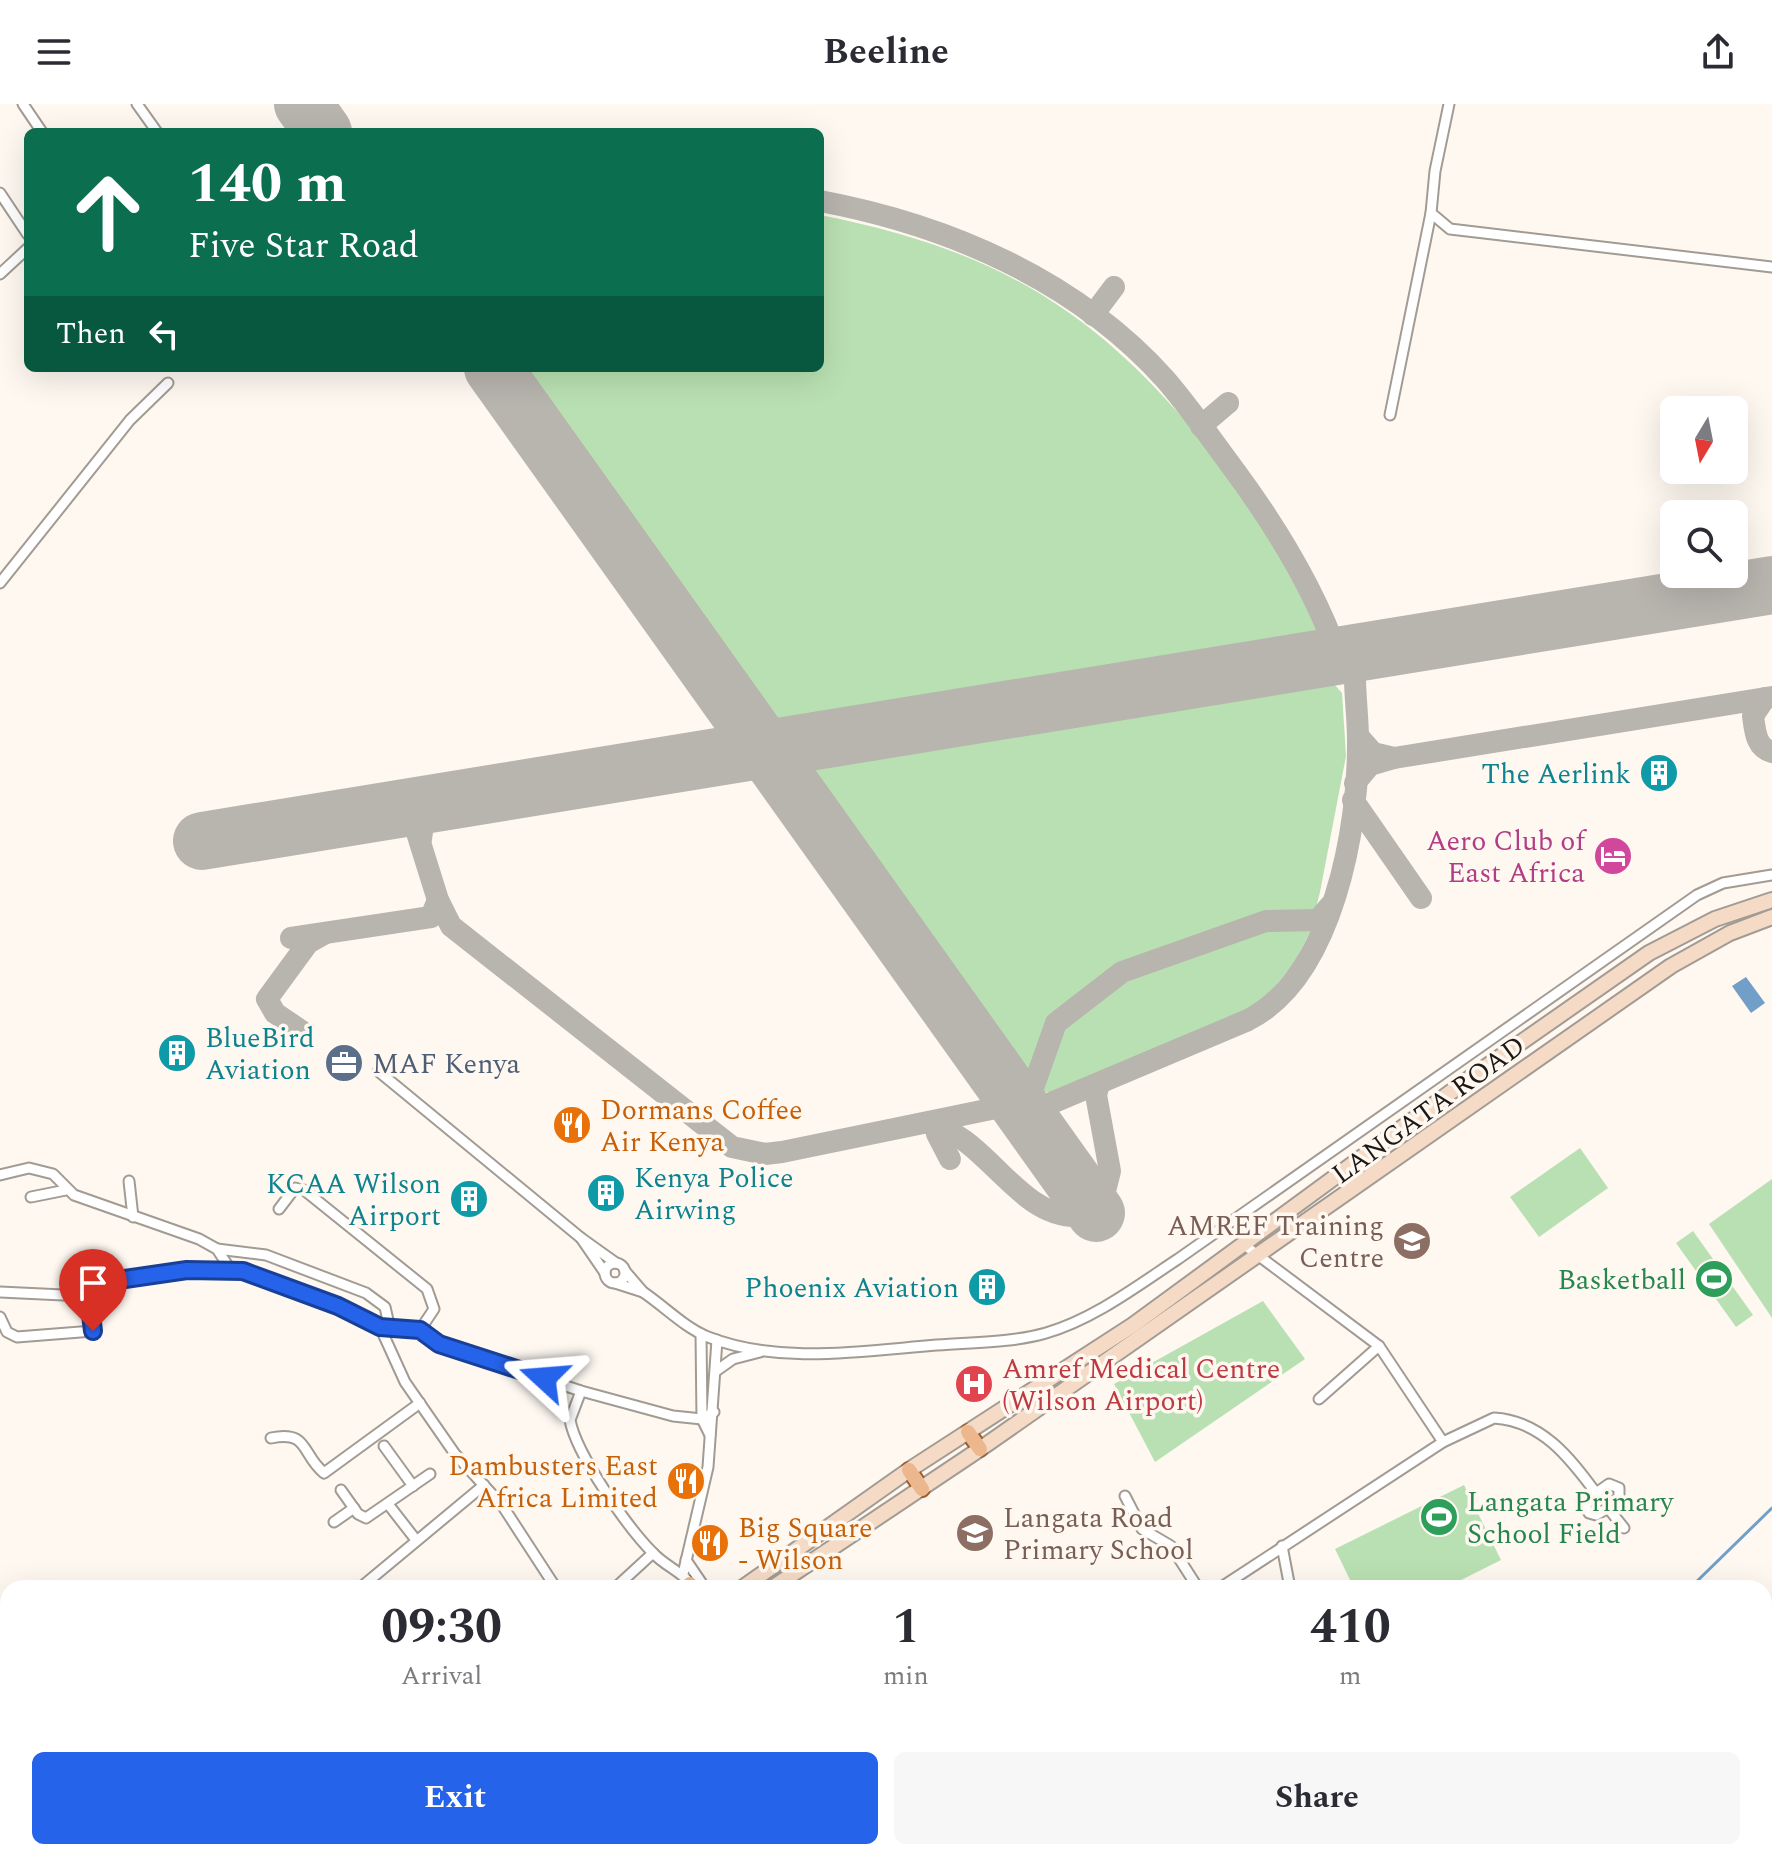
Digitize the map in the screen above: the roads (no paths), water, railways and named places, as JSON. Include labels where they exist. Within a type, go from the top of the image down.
[{"type":"main road","name":"LANGATA ROAD","points":[[753,1580],[909,1470],[1133,1325],[1458,1086],[1649,953],[1715,919],[1772,900]]},
{"type":"main road","name":"LANGATA ROAD","points":[[784,1580],[980,1449],[1671,966],[1730,933],[1772,917]]},
{"type":"main road","points":[[968,1432],[980,1449]]},
{"type":"main road","points":[[909,1470],[922,1489]]},
{"type":"street","points":[[23,104],[39,128]]},
{"type":"street","points":[[137,104],[154,128]]},
{"type":"street","points":[[1390,415],[1431,213],[1435,171],[1449,104]]},
{"type":"street","points":[[0,193],[24,229]]},
{"type":"street","points":[[1431,213],[1450,229],[1464,232],[1772,267]]},
{"type":"street","points":[[0,274],[24,252]]},
{"type":"street","points":[[0,583],[130,420],[168,383]]},
{"type":"street","points":[[378,1071],[581,1238],[616,1263],[643,1292],[701,1334],[763,1351],[813,1353],[1022,1338],[1069,1324],[1108,1305],[1218,1232],[1697,895],[1723,883],[1772,875]]},
{"type":"street","points":[[0,1175],[29,1168],[56,1176],[66,1190],[199,1239],[217,1249],[266,1255],[366,1293],[385,1307],[385,1328],[398,1371],[455,1454],[502,1505],[551,1580]]},
{"type":"street","points":[[129,1181],[133,1217]]},
{"type":"street","points":[[279,1209],[295,1188],[304,1190],[427,1289],[434,1309],[420,1330]]},
{"type":"street","points":[[31,1197],[66,1190]]},
{"type":"street","points":[[581,1238],[609,1281],[643,1292]]},
{"type":"street","points":[[1243,1244],[1256,1257],[1360,1329],[1379,1346],[1443,1442]]},
{"type":"street","points":[[217,1249],[230,1269]]},
{"type":"street","points":[[605,1273],[609,1264],[616,1263]]},
{"type":"street","points":[[0,1292],[52,1296],[173,1272],[230,1269],[338,1306],[385,1328],[420,1330],[439,1344],[581,1391],[673,1416],[702,1419],[714,1412]]},
{"type":"street","points":[[615,1283],[621,1280],[625,1271]]},
{"type":"street","points":[[0,1317],[7,1332],[17,1337],[93,1331],[88,1290]]},
{"type":"street","points":[[701,1334],[702,1419],[710,1435]]},
{"type":"street","points":[[691,1580],[686,1560],[708,1467],[717,1340]]},
{"type":"street","points":[[1319,1399],[1379,1346]]},
{"type":"street","points":[[716,1371],[733,1359],[763,1351]]},
{"type":"street","points":[[581,1391],[570,1420],[576,1442],[653,1553],[687,1580]]},
{"type":"street","points":[[271,1438],[286,1435],[297,1438],[324,1473],[420,1403]]},
{"type":"street","points":[[1232,1580],[1367,1495],[1443,1442],[1484,1421],[1504,1418],[1543,1435],[1564,1449],[1596,1493]]},
{"type":"street","points":[[384,1446],[413,1486]]},
{"type":"street","points":[[341,1490],[366,1518],[430,1474]]},
{"type":"street","points":[[1609,1484],[1619,1488],[1619,1497],[1596,1515],[1589,1513],[1585,1506],[1596,1493],[1609,1484]]},
{"type":"street","points":[[369,1580],[484,1485]]},
{"type":"street","points":[[1125,1496],[1142,1529],[1171,1546],[1193,1580]]},
{"type":"street","points":[[388,1504],[416,1540]]},
{"type":"street","points":[[334,1522],[354,1508]]},
{"type":"street","points":[[1608,1508],[1624,1528]]},
{"type":"street","points":[[1282,1546],[1288,1580]]},
{"type":"street","points":[[624,1580],[653,1553]]},
{"type":"street","points":[[686,1560],[691,1580]]},
{"type":"water","points":[[1746,977],[1765,1003],[1751,1013],[1732,986]]},
{"type":"waterway","points":[[1698,1580],[1772,1508]]},
{"type":"place","name":"The Aerlink","points":[[1659,773]]},
{"type":"place","name":"Aero Club of East Africa","points":[[1613,856]]},
{"type":"place","name":"BlueBird Aviation","points":[[177,1053]]},
{"type":"place","name":"MAF Kenya","points":[[344,1063]]},
{"type":"place","name":"Dormans Coffee Air Kenya","points":[[572,1125]]},
{"type":"place","name":"Kenya Police Airwing","points":[[606,1193]]},
{"type":"place","name":"KCAA Wilson Airport","points":[[469,1199]]},
{"type":"place","name":"AMREF Training Centre","points":[[1412,1241]]},
{"type":"place","name":"Basketball","points":[[1714,1279]]},
{"type":"place","name":"Phoenix Aviation","points":[[987,1287]]},
{"type":"place","name":"Amref Medical Centre (Wilson Airport)","points":[[974,1384]]},
{"type":"place","name":"Dambusters East Africa Limited","points":[[686,1481]]},
{"type":"place","name":"Langata Primary School Field","points":[[1439,1517]]},
{"type":"place","name":"Langata Road Primary School","points":[[975,1533]]},
{"type":"place","name":"Big Square - Wilson","points":[[710,1543]]}]
